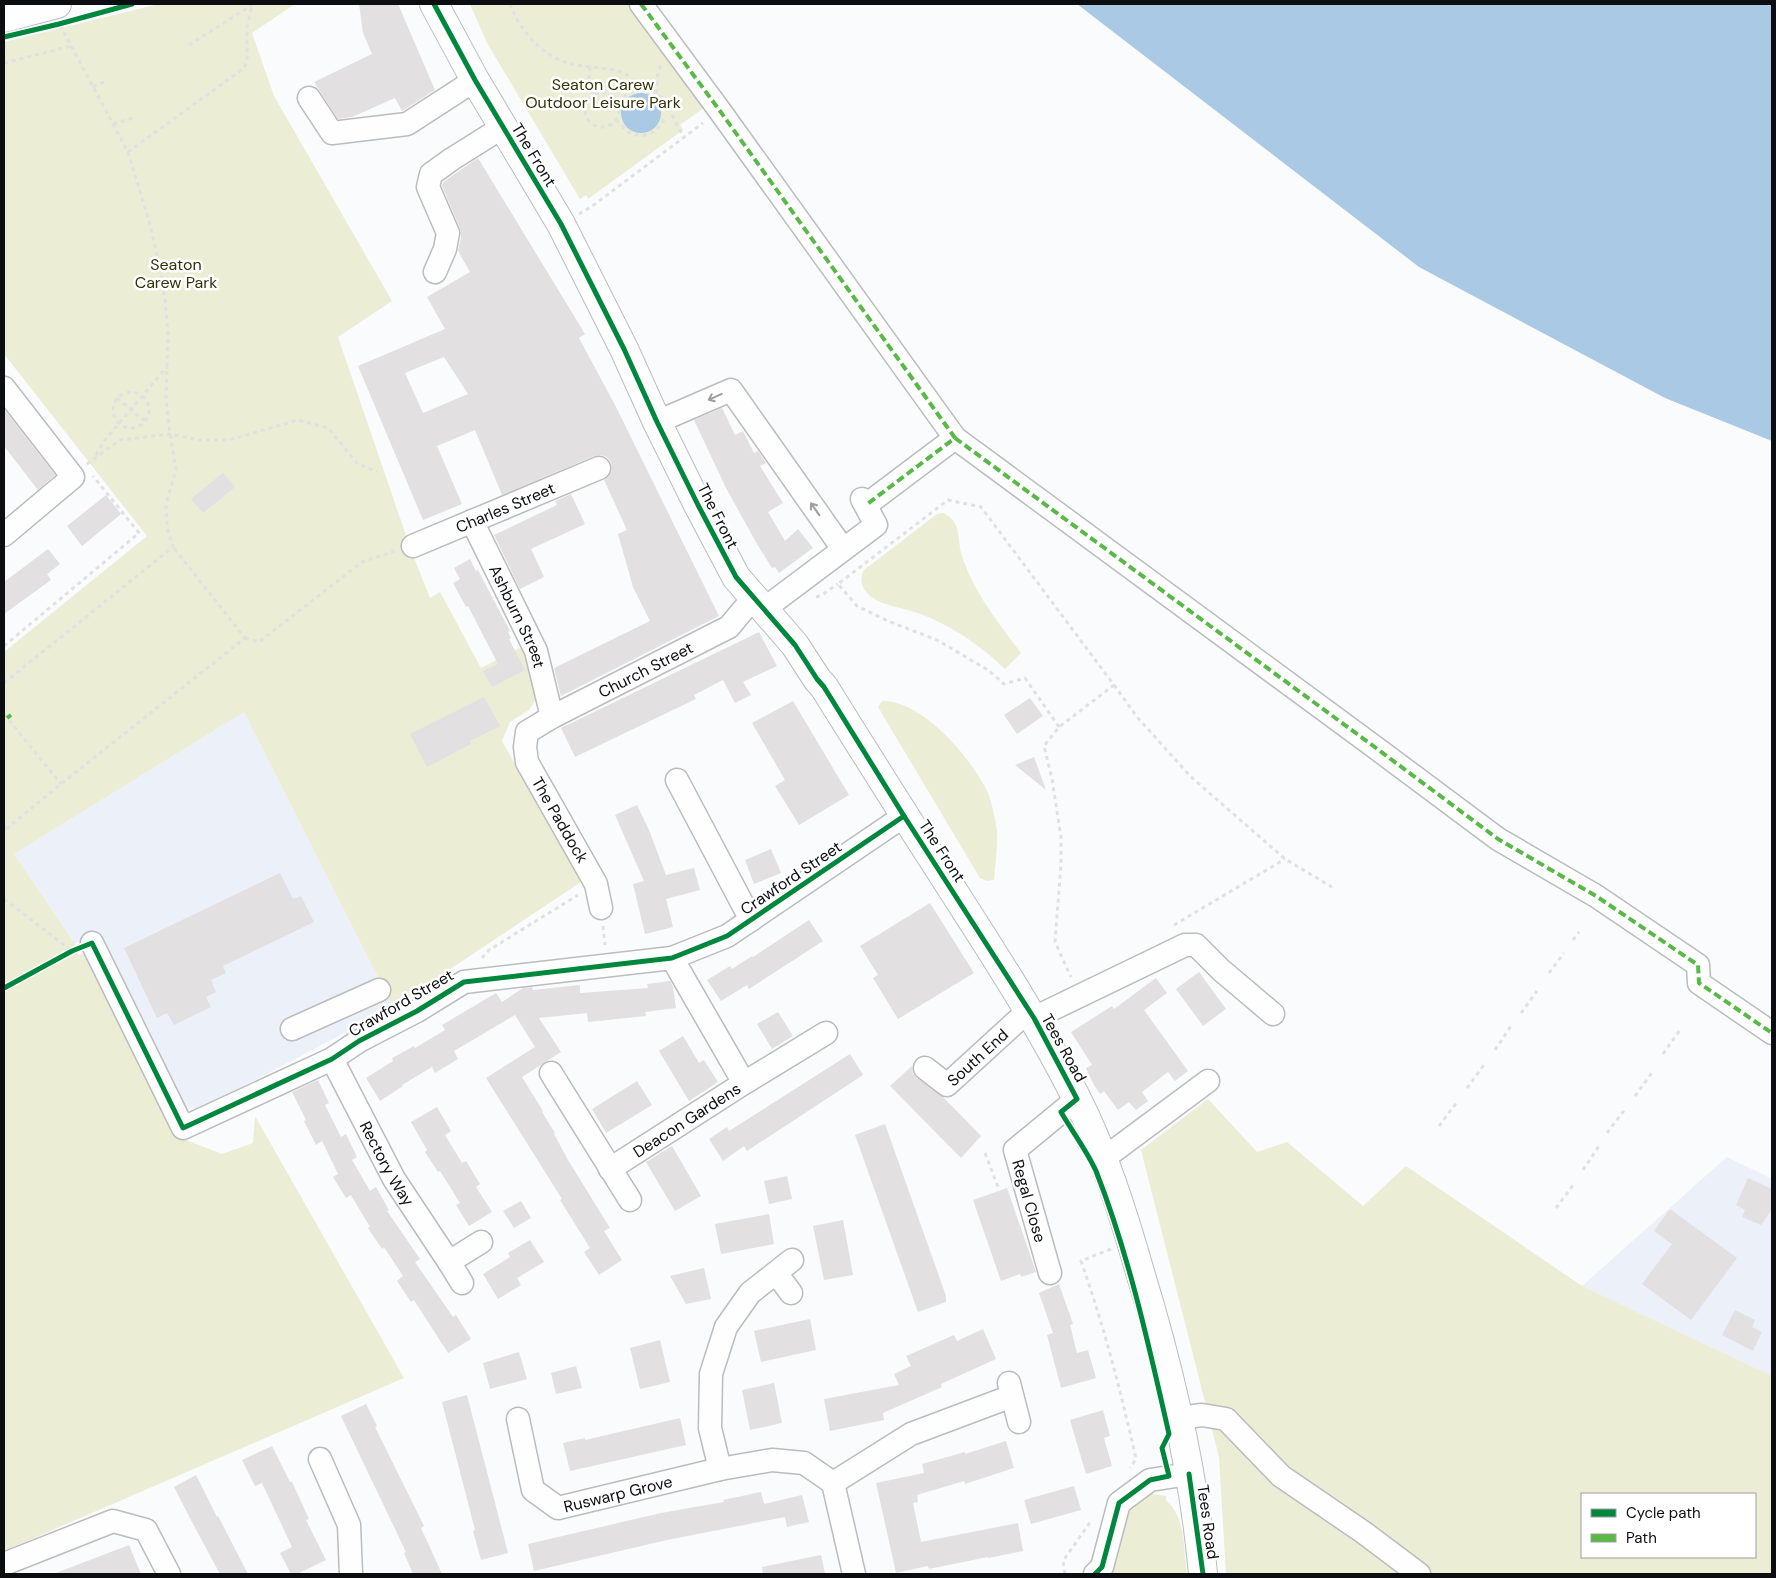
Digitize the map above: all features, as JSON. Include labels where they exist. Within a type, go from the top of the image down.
[{"type":"main road","name":"The Front","points":[[434,4],[475,80],[560,224],[624,349],[657,422],[736,577],[795,645],[817,680],[824,687],[1031,1014]]},
{"type":"main road","points":[[4,18],[58,14]]},
{"type":"main road","name":"Tees Road","points":[[1031,1014],[1078,1099],[1103,1159],[1126,1224],[1148,1296],[1173,1390],[1189,1474],[1203,1574]]},
{"type":"street","points":[[640,4],[720,111],[955,438],[1498,839],[1596,896],[1698,964],[1699,983],[1772,1034]]},
{"type":"street","points":[[309,98],[332,133],[407,124],[475,80]]},
{"type":"street","points":[[436,272],[445,249],[448,233],[428,187],[431,174],[503,127]]},
{"type":"street","points":[[4,388],[72,476],[4,535]]},
{"type":"street","points":[[657,422],[731,390],[843,549]]},
{"type":"street","name":"Church Street","points":[[528,732],[552,716],[729,627],[759,603],[843,549],[868,510],[955,438]]},
{"type":"street","name":"Charles Street","points":[[413,546],[599,468]]},
{"type":"street","name":"Ashburn Street","points":[[472,521],[536,651],[552,716]]},
{"type":"street","name":"The Paddock","points":[[528,732],[525,747],[527,762],[596,884],[601,908]]},
{"type":"street","points":[[677,780],[751,920]]},
{"type":"street","name":"Crawford Street","points":[[82,947],[183,1128],[332,1059],[359,1041],[417,1011],[464,982],[672,958],[727,936],[904,816]]},
{"type":"street","points":[[1031,1014],[1079,996],[1185,945],[1196,945],[1221,970],[1273,1014]]},
{"type":"street","name":"Deacon Gardens","points":[[610,1168],[744,1083],[672,958]]},
{"type":"street","points":[[292,1029],[379,990]]},
{"type":"street","points":[[342,1007],[359,1041]]},
{"type":"street","name":"South End","points":[[925,1068],[947,1085],[1031,1014]]},
{"type":"street","points":[[744,1083],[826,1033]]},
{"type":"street","name":"Rectory Way","points":[[332,1059],[394,1179],[462,1283]]},
{"type":"street","points":[[551,1073],[630,1200]]},
{"type":"street","points":[[1103,1159],[1208,1081]]},
{"type":"street","name":"Regal Close","points":[[1050,1273],[1014,1150],[1078,1099]]},
{"type":"street","points":[[449,1262],[480,1242]]},
{"type":"street","points":[[720,1469],[710,1428],[710,1374],[726,1327],[750,1293],[784,1266],[791,1293]]},
{"type":"street","points":[[854,1574],[833,1483],[911,1434],[1010,1389],[1019,1422]]},
{"type":"street","points":[[1178,1418],[1202,1414],[1226,1419],[1281,1476],[1363,1532],[1419,1574]]},
{"type":"street","name":"Ruswarp Grove","points":[[518,1419],[533,1490],[558,1508],[720,1469],[772,1460],[804,1463],[833,1483]]},
{"type":"street","points":[[320,1459],[349,1525],[351,1574]]},
{"type":"street","points":[[1095,1574],[1102,1567],[1119,1503],[1150,1480],[1189,1474]]},
{"type":"street","points":[[4,1564],[113,1521],[146,1530],[169,1574]]},
{"type":"path","points":[[189,44],[252,4]]},
{"type":"path","points":[[128,152],[244,68],[247,60],[247,27],[252,4]]},
{"type":"path","points":[[510,4],[523,30],[540,48],[571,64],[619,71],[635,80],[639,88]]},
{"type":"path","points":[[58,14],[71,46],[128,152],[149,221],[159,263],[168,334],[166,400],[176,470],[166,504],[167,527],[173,546],[246,638],[259,642],[362,562],[413,546]]},
{"type":"path","points":[[4,63],[71,46]]},
{"type":"path","points":[[590,67],[589,78],[593,95]]},
{"type":"path","points":[[93,87],[108,80]]},
{"type":"path","points":[[617,101],[639,88],[651,89],[667,105],[676,126],[684,137]]},
{"type":"path","points":[[604,93],[614,97],[617,101],[619,111],[616,120],[608,126],[597,126],[592,123],[586,114],[586,103],[593,95],[604,93]]},
{"type":"path","points":[[591,207],[720,111]]},
{"type":"path","points":[[113,124],[133,118]]},
{"type":"path","points":[[616,120],[630,133],[639,135],[651,133],[660,127],[664,119]]},
{"type":"path","points":[[128,152],[135,153]]},
{"type":"path","points":[[96,456],[104,440],[167,367]]},
{"type":"path","points":[[131,391],[143,395],[149,405],[148,416],[145,422],[135,428],[119,424],[112,413],[117,398],[124,392],[131,391]]},
{"type":"path","points":[[117,398],[145,422]]},
{"type":"path","points":[[4,646],[139,533],[85,466],[120,440],[170,434],[199,440],[229,440],[298,420],[328,428],[357,463],[378,472]]},
{"type":"path","points":[[1059,727],[1025,678],[1004,684],[988,670],[937,640],[888,621],[857,606],[838,584],[948,500],[981,507],[1137,717],[1190,776],[1285,859],[1332,887]]},
{"type":"path","points":[[4,683],[173,546]]},
{"type":"path","points":[[5,829],[246,638]]},
{"type":"path","points":[[1079,996],[1055,942],[1061,864],[1061,837],[1052,779],[1044,746],[1059,727],[1114,686]]},
{"type":"path","points":[[4,714],[61,784]]},
{"type":"path","points":[[1173,926],[1285,859]]},
{"type":"path","points":[[464,982],[488,950],[596,884]]},
{"type":"path","points":[[4,899],[82,947]]},
{"type":"path","points":[[601,908],[607,966]]},
{"type":"path","points":[[1573,940],[1579,932]]},
{"type":"path","points":[[64,956],[82,947]]},
{"type":"path","points":[[1549,974],[1564,953]]},
{"type":"path","points":[[1521,1013],[1537,991]]},
{"type":"path","points":[[1495,1050],[1511,1026]]},
{"type":"path","points":[[1663,1054],[1680,1030]]},
{"type":"path","points":[[1467,1088],[1484,1065]]},
{"type":"path","points":[[1635,1096],[1653,1071]]},
{"type":"path","points":[[1440,1126],[1457,1102]]},
{"type":"path","points":[[1608,1133],[1626,1108]]},
{"type":"path","points":[[1583,1170],[1599,1146]]},
{"type":"path","points":[[985,1153],[998,1187]]},
{"type":"path","points":[[1556,1208],[1574,1184]]},
{"type":"path","points":[[1113,1249],[1081,1261],[1100,1313],[1136,1459],[1125,1475]]},
{"type":"path","points":[[1065,1574],[1063,1561],[1096,1514]]},
{"type":"shaded area","points":[[244,712],[393,1007],[199,1110],[182,1106],[95,933],[75,944],[14,854]]},
{"type":"shaded area","points":[[1727,1157],[1772,1179],[1772,1376],[1582,1286]]},
{"type":"green space","name":"Seaton Carew Park","points":[[159,4],[295,4],[252,33],[274,96],[392,301],[338,337],[411,550],[430,598],[440,592],[481,668],[522,647],[537,698],[529,710],[510,722],[502,741],[581,882],[393,1007],[244,712],[14,854],[75,944],[79,955],[87,953],[181,1138],[222,1154],[253,1143],[255,1116],[404,1378],[4,1551],[4,652],[147,536],[4,354],[4,42]]},
{"type":"green space","name":"Seaton Carew Outdoor Leisure Park","points":[[470,4],[629,4],[705,107],[680,125],[683,130],[588,199],[586,195],[580,199],[487,43]]},
{"type":"green space","points":[[943,513],[949,516],[956,526],[962,556],[980,595],[1021,653],[1005,669],[986,652],[942,623],[918,613],[879,601],[868,594],[862,585],[861,579],[864,570],[937,514]]},
{"type":"green space","points":[[882,701],[898,703],[914,710],[929,721],[958,749],[981,779],[988,793],[997,830],[994,880],[987,881],[980,878],[878,707]]},
{"type":"green space","points":[[1208,1099],[1257,1152],[1287,1142],[1363,1206],[1406,1166],[1582,1286],[1772,1376],[1772,1574],[1226,1574],[1219,1457],[1141,1150]]},
{"type":"green space","points":[[1152,1494],[1166,1496],[1166,1501],[1177,1515],[1183,1534],[1187,1574],[1111,1574],[1128,1510],[1144,1496]]},
{"type":"water","points":[[1077,4],[1772,4],[1772,441],[1665,398],[1419,267]]},
{"type":"water","points":[[641,93],[655,99],[661,113],[655,127],[641,133],[627,127],[621,113],[627,99]]},
{"type":"building","points":[[359,4],[398,4],[435,90],[402,111],[395,98],[352,117],[338,119],[314,82],[372,54],[363,33]]},
{"type":"building","points":[[478,158],[585,334],[579,338],[615,405],[719,616],[561,696],[554,668],[650,621],[633,587],[618,534],[627,530],[604,480],[612,470],[611,462],[607,457],[601,455],[594,456],[502,495],[475,430],[437,446],[462,504],[423,520],[358,366],[445,329],[427,297],[470,272],[458,251],[461,238],[460,228],[442,186],[443,182]],"holes":[[[444,357],[468,394],[423,413],[405,373]]]},
{"type":"building","points":[[722,408],[735,435],[743,431],[754,453],[758,451],[766,463],[760,466],[783,503],[768,512],[785,541],[798,529],[813,548],[779,573],[775,567],[772,568],[757,544],[726,488],[694,420]]},
{"type":"building","points":[[4,409],[55,475],[38,490],[4,446]]},
{"type":"building","points":[[223,473],[235,487],[203,513],[191,499]]},
{"type":"building","points":[[571,494],[585,524],[531,549],[544,577],[520,589],[494,535],[557,505],[555,501]]},
{"type":"building","points":[[106,495],[121,514],[82,546],[67,526]]},
{"type":"building","points":[[48,549],[60,564],[47,574],[51,580],[4,614],[4,582]]},
{"type":"building","points":[[470,559],[476,571],[478,570],[510,631],[508,632],[511,638],[509,639],[525,670],[492,687],[483,671],[498,664],[468,606],[466,607],[453,583],[460,579],[454,568]]},
{"type":"building","points":[[759,632],[777,666],[743,682],[751,695],[735,703],[723,680],[694,695],[696,699],[575,757],[561,728]]},
{"type":"building","points":[[484,697],[500,726],[470,741],[471,744],[427,767],[410,734]]},
{"type":"building","points":[[1030,698],[1043,716],[1017,734],[1004,715]]},
{"type":"building","points":[[793,701],[849,795],[799,825],[775,786],[785,780],[752,723]]},
{"type":"building","points":[[1034,757],[1046,790],[1015,765]]},
{"type":"building","points":[[637,805],[649,830],[666,875],[694,868],[700,890],[666,899],[673,927],[645,934],[633,884],[644,881],[615,815]]},
{"type":"building","points":[[771,849],[781,873],[754,884],[745,860]]},
{"type":"building","points":[[280,873],[293,899],[301,896],[314,922],[223,966],[226,973],[211,980],[216,992],[206,997],[211,1007],[174,1025],[167,1013],[157,1018],[124,948]]},
{"type":"building","points":[[930,903],[974,973],[898,1019],[873,978],[878,975],[860,946]]},
{"type":"building","points":[[809,920],[823,941],[749,989],[747,985],[721,1001],[707,980],[730,966],[732,969],[753,957]]},
{"type":"building","points":[[1199,972],[1226,1009],[1203,1026],[1176,989]]},
{"type":"building","points":[[1156,978],[1167,993],[1144,1010],[1188,1071],[1175,1081],[1168,1072],[1142,1092],[1148,1101],[1136,1110],[1129,1102],[1118,1110],[1104,1091],[1100,1094],[1094,1085],[1086,1068],[1092,1065],[1071,1032],[1112,1006],[1114,1009]]},
{"type":"building","points":[[670,981],[673,987],[676,1008],[645,1012],[646,1016],[588,1022],[587,1013],[539,1018],[561,1052],[522,1077],[543,1111],[568,1160],[610,1228],[604,1231],[622,1260],[599,1275],[584,1252],[590,1248],[560,1200],[562,1199],[486,1078],[535,1047],[515,1015],[454,1051],[458,1059],[435,1073],[432,1067],[380,1101],[366,1078],[393,1061],[392,1058],[414,1046],[415,1048],[445,1030],[442,1025],[496,993],[502,1002],[523,988],[532,987],[533,990],[580,985],[580,993],[648,988],[647,984]]},
{"type":"building","points":[[778,1012],[793,1036],[772,1049],[757,1024]]},
{"type":"building","points":[[683,1036],[699,1063],[704,1060],[718,1082],[689,1101],[659,1051]]},
{"type":"building","points":[[850,1054],[863,1075],[747,1151],[744,1146],[723,1161],[709,1139],[727,1127],[729,1131]]},
{"type":"building","points":[[912,1066],[913,1073],[917,1078],[943,1097],[981,1136],[961,1158],[890,1086]]},
{"type":"building","points":[[318,1080],[329,1103],[325,1105],[341,1137],[346,1134],[357,1157],[352,1160],[370,1191],[376,1187],[389,1210],[387,1211],[420,1259],[415,1262],[453,1317],[456,1315],[471,1339],[448,1353],[414,1300],[411,1302],[397,1281],[403,1276],[384,1247],[382,1249],[368,1228],[370,1227],[351,1195],[346,1198],[333,1177],[338,1174],[322,1141],[316,1145],[304,1121],[306,1120],[292,1092]]},
{"type":"building","points":[[637,1081],[652,1105],[606,1133],[592,1109]]},
{"type":"building","points":[[437,1107],[451,1131],[445,1135],[462,1163],[466,1161],[480,1184],[476,1187],[492,1212],[469,1226],[456,1205],[460,1203],[440,1171],[438,1172],[425,1152],[427,1150],[411,1122]]},
{"type":"building","points":[[885,1124],[946,1296],[946,1302],[918,1312],[855,1135]]},
{"type":"building","points":[[672,1146],[701,1196],[675,1211],[646,1162]]},
{"type":"building","points":[[787,1176],[792,1199],[769,1204],[764,1181]]},
{"type":"building","points":[[1748,1178],[1772,1189],[1772,1209],[1761,1225],[1742,1217],[1745,1210],[1736,1205]]},
{"type":"building","points":[[1007,1188],[1036,1272],[1021,1277],[1020,1274],[1001,1281],[973,1200]]},
{"type":"building","points":[[521,1201],[531,1218],[514,1228],[503,1211]]},
{"type":"building","points":[[1670,1209],[1737,1258],[1691,1320],[1642,1284],[1672,1244],[1654,1231]]},
{"type":"building","points":[[769,1214],[774,1244],[721,1254],[715,1224]]},
{"type":"building","points":[[843,1220],[853,1275],[824,1280],[813,1226]]},
{"type":"building","points":[[530,1240],[544,1262],[517,1278],[521,1285],[498,1299],[483,1274],[510,1257],[508,1253]]},
{"type":"building","points":[[704,1268],[711,1299],[686,1304],[670,1276]]},
{"type":"building","points":[[1059,1284],[1073,1324],[1070,1325],[1077,1353],[1088,1350],[1096,1378],[1061,1388],[1047,1335],[1053,1333],[1039,1293]]},
{"type":"building","points":[[1735,1310],[1755,1320],[1752,1327],[1762,1332],[1753,1351],[1722,1335]]},
{"type":"building","points":[[810,1319],[816,1350],[761,1362],[754,1331]]},
{"type":"building","points":[[983,1329],[996,1359],[941,1384],[942,1387],[883,1413],[884,1420],[830,1431],[824,1399],[899,1385],[894,1374],[911,1366],[906,1356],[954,1335],[957,1341]]},
{"type":"building","points":[[660,1340],[670,1382],[640,1389],[630,1348]]},
{"type":"building","points":[[519,1352],[527,1379],[490,1389],[483,1363]]},
{"type":"building","points":[[576,1366],[582,1388],[556,1394],[551,1373]]},
{"type":"building","points":[[774,1383],[782,1423],[750,1430],[742,1390]]},
{"type":"building","points":[[467,1395],[508,1553],[481,1560],[442,1402]]},
{"type":"building","points":[[366,1404],[377,1426],[375,1427],[424,1526],[421,1528],[442,1574],[413,1574],[404,1553],[406,1552],[341,1416]]},
{"type":"building","points":[[1103,1410],[1110,1436],[1104,1438],[1112,1466],[1086,1474],[1070,1420]]},
{"type":"building","points":[[680,1418],[686,1445],[570,1471],[563,1443],[585,1438],[585,1440]]},
{"type":"building","points":[[1006,1441],[1014,1468],[965,1484],[964,1481],[917,1495],[918,1502],[913,1503],[921,1542],[1018,1523],[1023,1551],[929,1569],[928,1566],[896,1573],[876,1483],[924,1473],[922,1464],[965,1452],[965,1454]]},
{"type":"building","points":[[272,1446],[290,1482],[292,1482],[309,1519],[306,1520],[326,1560],[297,1574],[291,1574],[280,1553],[292,1547],[262,1483],[255,1486],[242,1460]]},
{"type":"building","points":[[196,1475],[248,1574],[220,1574],[192,1522],[174,1487]]},
{"type":"building","points":[[1074,1486],[1081,1510],[1031,1524],[1024,1500]]},
{"type":"building","points":[[761,1492],[764,1504],[802,1495],[809,1522],[787,1527],[785,1517],[667,1540],[534,1571],[528,1544],[661,1513],[724,1502],[723,1500]]},
{"type":"building","points":[[129,1545],[141,1574],[56,1574],[56,1573]]},
{"type":"building","points":[[821,1555],[825,1574],[763,1574],[762,1567]]},
{"type":"marked path","points":[[641,4],[955,438],[866,505]]},
{"type":"marked path","points":[[955,438],[1498,839],[1596,896],[1698,965],[1699,983],[1772,1033]]},
{"type":"marked path","points":[[7,718],[11,715]]},
{"type":"cycle path","points":[[4,37],[132,4]]},
{"type":"cycle path","points":[[434,4],[475,80],[561,224],[624,349],[698,505],[736,577],[795,645],[824,687],[904,816],[1034,1018],[1077,1099],[1061,1112],[1096,1171],[1119,1235],[1154,1368],[1169,1434],[1162,1448],[1169,1476],[1150,1480],[1119,1503],[1102,1567],[1095,1574]]},
{"type":"cycle path","points":[[4,988],[72,951],[92,943],[183,1128],[332,1059],[359,1041],[417,1011],[464,982],[672,958],[727,936],[904,816]]},
{"type":"cycle path","points":[[1189,1474],[1203,1574]]}]
